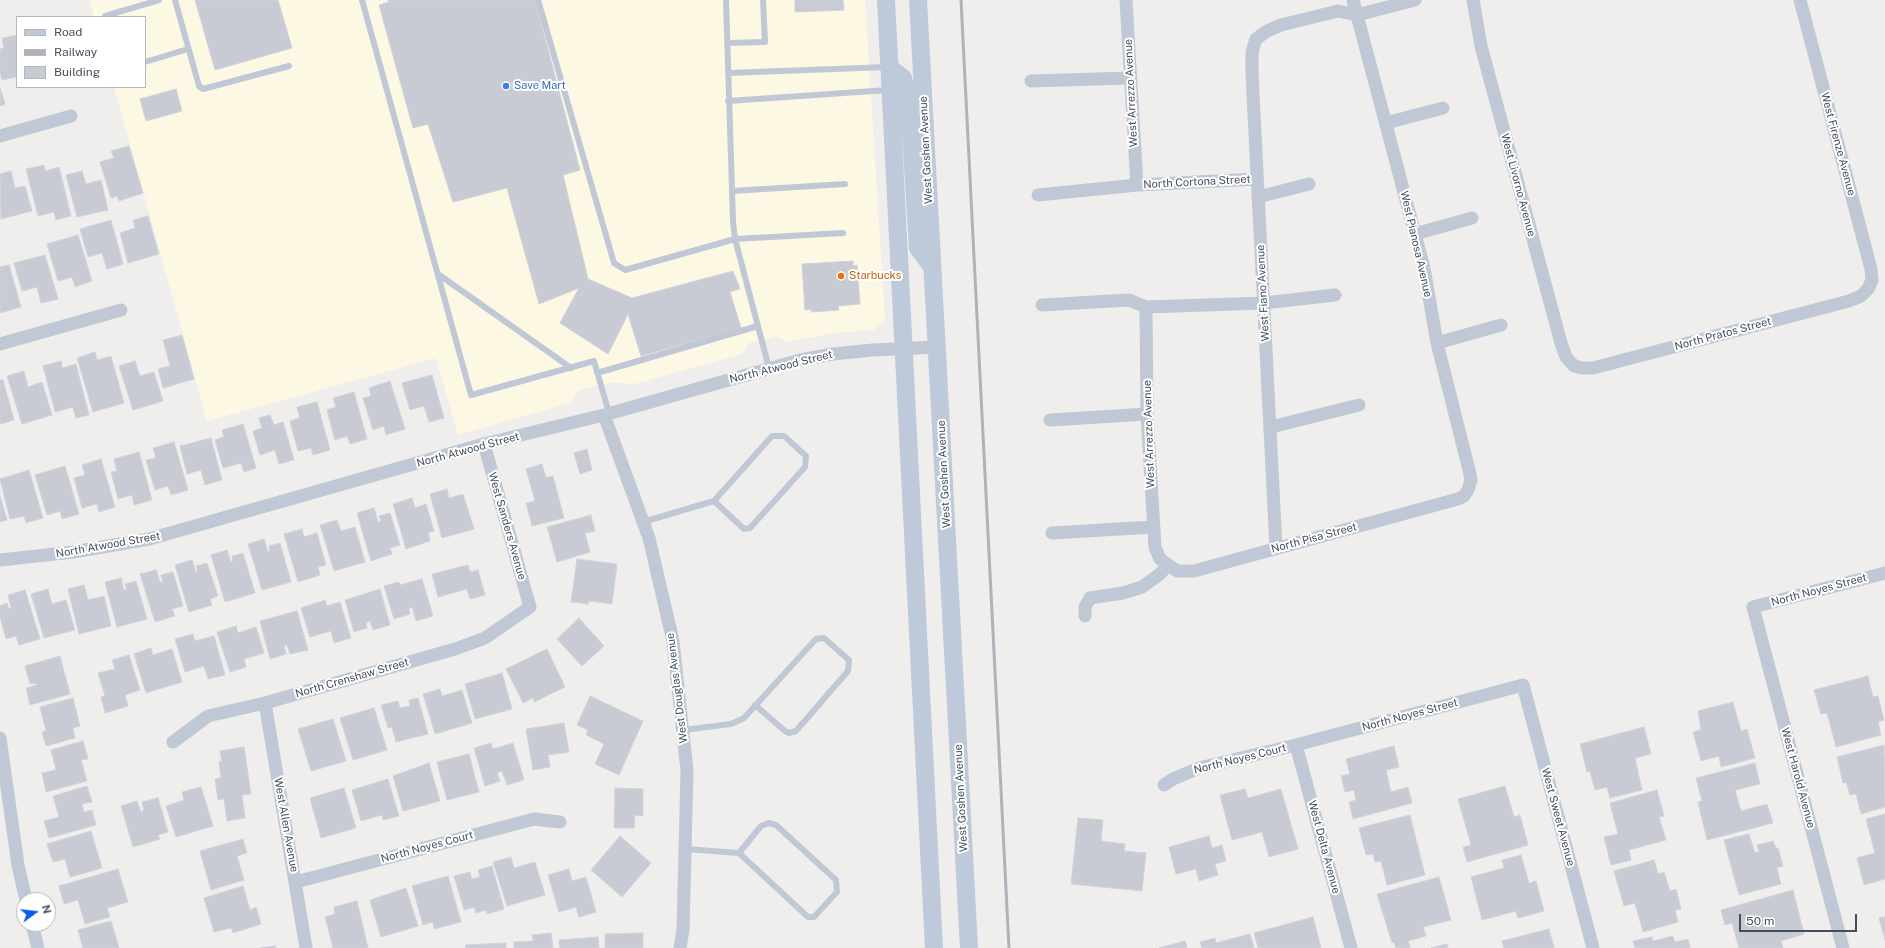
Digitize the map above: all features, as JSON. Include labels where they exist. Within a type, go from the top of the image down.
[{"type":"main road","points":[[886,0],[934,948]]},
{"type":"main road","name":"West Goshen Avenue","points":[[918,0],[969,948]]},
{"type":"main road","points":[[889,67],[903,78],[909,102],[914,162],[915,223],[918,248],[932,267]]},
{"type":"street","name":"West Arrezzo Avenue","points":[[1126,0],[1129,78],[1137,185]]},
{"type":"street","name":"West Pianosa Avenue","points":[[1353,0],[1424,268],[1437,343],[1471,480],[1468,490]]},
{"type":"street","points":[[1357,15],[1415,0]]},
{"type":"street","name":"West Livorno Avenue","points":[[1473,0],[1481,46],[1560,343],[1566,357],[1574,366]]},
{"type":"street","name":"West Firenze Avenue","points":[[1800,0],[1871,269],[1872,280],[1868,289]]},
{"type":"street","name":"West Fiano Avenue","points":[[1276,548],[1252,52],[1256,39],[1266,31],[1281,25],[1338,11],[1357,15]]},
{"type":"street","points":[[1031,81],[1129,78]]},
{"type":"street","points":[[1386,123],[1443,108]]},
{"type":"street","points":[[0,136],[71,116]]},
{"type":"street","name":"North Cortona Street","points":[[1038,195],[1137,185],[1257,179]]},
{"type":"street","points":[[1258,197],[1309,184]]},
{"type":"street","points":[[1415,234],[1472,218]]},
{"type":"street","name":"North Pratos Street","points":[[1574,366],[1593,368],[1849,300],[1861,296],[1868,289]]},
{"type":"street","points":[[1042,305],[1129,300],[1146,307],[1264,303],[1334,295]]},
{"type":"street","name":"West Arrezzo Avenue","points":[[1146,307],[1147,414],[1153,527],[1155,547],[1164,562]]},
{"type":"street","points":[[0,344],[121,310]]},
{"type":"street","points":[[1437,343],[1500,325]]},
{"type":"street","name":"North Atwood Street","points":[[0,560],[73,552],[148,539],[484,444],[606,414],[769,368],[833,354],[904,348],[937,347]]},
{"type":"street","points":[[1271,427],[1359,405]]},
{"type":"street","name":"West Douglas Avenue","points":[[606,414],[648,538],[673,641],[687,771],[683,930],[680,948]]},
{"type":"street","points":[[1050,420],[1147,414]]},
{"type":"street","name":"West Sanders Avenue","points":[[484,444],[530,607]]},
{"type":"street","name":"North Pisa Street","points":[[1164,562],[1177,571],[1194,571],[1458,499],[1464,496],[1468,490]]},
{"type":"street","points":[[1052,533],[1153,527]]},
{"type":"street","points":[[1085,616],[1085,607],[1090,598],[1123,593],[1142,587],[1160,574],[1164,562]]},
{"type":"street","name":"North Noyes Street","points":[[1753,607],[1885,573]]},
{"type":"street","name":"North Crenshaw Street","points":[[173,742],[208,716],[265,703],[455,649],[485,638],[530,607]]},
{"type":"street","name":"West Harold Avenue","points":[[1753,607],[1843,948]]},
{"type":"street","name":"North Noyes Street","points":[[1296,745],[1523,685]]},
{"type":"street","name":"West Sweet Avenue","points":[[1523,685],[1593,948]]},
{"type":"street","name":"West Allen Avenue","points":[[265,703],[306,948]]},
{"type":"street","points":[[0,738],[18,865],[24,892]]},
{"type":"street","name":"North Noyes Court","points":[[1164,785],[1172,779],[1199,768],[1296,745]]},
{"type":"street","name":"West Delta Avenue","points":[[1296,745],[1351,948]]},
{"type":"street","name":"North Noyes Court","points":[[296,882],[534,819],[560,822]]},
{"type":"street","points":[[34,932],[38,948]]},
{"type":"lane","points":[[105,16],[159,0]]},
{"type":"lane","points":[[174,0],[199,86],[203,89],[289,66]]},
{"type":"lane","points":[[362,0],[471,395],[594,361],[606,414]]},
{"type":"lane","points":[[538,0],[614,263],[625,270],[735,239],[843,233]]},
{"type":"lane","points":[[726,0],[728,101],[735,239],[769,368]]},
{"type":"lane","points":[[727,43],[765,42],[763,0]]},
{"type":"lane","points":[[146,62],[188,49]]},
{"type":"lane","points":[[728,73],[889,67]]},
{"type":"lane","points":[[728,101],[890,90]]},
{"type":"lane","points":[[732,191],[845,184]]},
{"type":"lane","points":[[438,274],[571,368]]},
{"type":"lane","points":[[597,373],[758,326]]},
{"type":"lane","points":[[643,522],[714,501],[772,436],[784,436],[806,456],[805,467],[750,528],[744,529],[714,501]]},
{"type":"lane","points":[[683,730],[731,724],[744,718],[816,639],[824,638],[849,660],[848,671],[796,731],[789,733],[784,731],[756,705]]},
{"type":"lane","points":[[685,849],[739,853],[808,917],[814,917],[837,892],[836,880],[776,825],[769,823],[761,826],[739,853]]},
{"type":"shaded area","points":[[90,0],[865,0],[885,320],[873,330],[834,333],[787,342],[776,336],[749,343],[742,354],[631,385],[614,382],[579,390],[570,403],[458,435],[436,358],[207,421],[114,88],[146,88],[146,16],[94,16]]},
{"type":"building","points":[[195,0],[278,0],[292,48],[215,70]]},
{"type":"building","points":[[388,0],[535,0],[580,170],[563,175],[588,279],[632,298],[733,271],[740,289],[730,292],[741,328],[641,356],[628,314],[608,354],[560,323],[579,288],[539,304],[507,188],[453,202],[428,124],[413,128],[379,5],[389,2]]},
{"type":"building","points":[[795,0],[843,0],[844,10],[795,12]]},
{"type":"building","points":[[16,35],[16,77],[2,80],[0,73],[0,49],[4,48],[2,38]]},
{"type":"building","points":[[0,88],[5,104],[0,106]]},
{"type":"building","points":[[176,89],[182,111],[146,121],[140,99]]},
{"type":"building","points":[[129,146],[143,193],[119,201],[117,196],[111,198],[100,162],[114,158],[111,151]]},
{"type":"building","points":[[44,165],[45,171],[59,167],[71,216],[56,220],[54,212],[38,216],[26,169]]},
{"type":"building","points":[[11,171],[15,188],[25,186],[32,211],[1,219],[0,174]]},
{"type":"building","points":[[82,171],[86,184],[101,180],[108,210],[77,217],[66,175]]},
{"type":"building","points":[[148,216],[159,254],[128,263],[120,233],[135,228],[133,220]]},
{"type":"building","points":[[111,220],[123,264],[107,269],[102,253],[88,257],[80,229]]},
{"type":"building","points":[[78,235],[92,281],[75,287],[72,277],[58,281],[47,244]]},
{"type":"building","points":[[45,255],[58,299],[41,303],[37,287],[22,291],[14,263]]},
{"type":"building","points":[[853,261],[853,266],[857,265],[860,304],[838,306],[839,310],[811,312],[811,309],[805,310],[802,264]]},
{"type":"building","points":[[9,265],[21,307],[0,313],[0,267]]},
{"type":"building","points":[[182,335],[194,379],[163,388],[158,369],[170,366],[163,340]]},
{"type":"building","points":[[95,352],[97,360],[111,356],[124,403],[93,412],[77,358]]},
{"type":"building","points":[[61,361],[62,368],[76,364],[89,415],[76,418],[73,407],[55,412],[43,366]]},
{"type":"building","points":[[135,361],[140,376],[154,372],[163,401],[133,410],[119,366]]},
{"type":"building","points":[[24,371],[28,387],[42,382],[52,415],[22,424],[7,376]]},
{"type":"building","points":[[432,375],[444,418],[429,422],[424,406],[410,410],[402,383]]},
{"type":"building","points":[[0,380],[3,380],[14,420],[0,424]]},
{"type":"building","points":[[390,381],[405,429],[386,435],[384,426],[373,430],[363,398],[371,396],[369,388]]},
{"type":"building","points":[[354,392],[367,439],[350,444],[347,436],[335,440],[327,410],[336,407],[333,398]]},
{"type":"building","points":[[317,402],[330,450],[313,455],[311,448],[298,451],[290,421],[300,418],[297,407]]},
{"type":"building","points":[[270,415],[274,425],[283,422],[294,460],[279,464],[275,450],[260,455],[253,431],[262,428],[259,418]]},
{"type":"building","points":[[243,424],[256,468],[244,472],[241,463],[223,468],[215,440],[224,437],[222,430]]},
{"type":"building","points":[[211,438],[222,480],[205,485],[201,470],[187,474],[180,446]]},
{"type":"building","points":[[174,442],[188,490],[171,495],[168,486],[155,490],[146,460],[156,458],[153,448]]},
{"type":"building","points":[[587,449],[592,470],[580,474],[574,453]]},
{"type":"building","points":[[139,452],[152,500],[134,505],[132,495],[118,499],[111,472],[117,471],[114,459]]},
{"type":"building","points":[[101,459],[115,507],[99,512],[97,504],[82,508],[74,478],[85,475],[82,465]]},
{"type":"building","points":[[542,464],[546,478],[553,476],[564,518],[532,526],[526,503],[535,501],[526,469]]},
{"type":"building","points":[[65,466],[79,514],[62,519],[60,511],[47,515],[35,475]]},
{"type":"building","points":[[29,470],[43,518],[26,523],[24,516],[10,519],[0,479]]},
{"type":"building","points":[[447,489],[449,498],[463,494],[474,529],[442,538],[430,494]]},
{"type":"building","points":[[0,496],[7,520],[0,522]]},
{"type":"building","points":[[412,498],[415,508],[426,504],[434,531],[428,533],[430,541],[406,549],[393,504]]},
{"type":"building","points":[[374,508],[378,522],[381,521],[379,516],[390,513],[400,545],[390,548],[392,554],[371,561],[357,513]]},
{"type":"building","points":[[591,515],[595,531],[585,533],[590,552],[557,562],[547,527]]},
{"type":"building","points":[[337,520],[341,531],[355,527],[365,562],[334,571],[320,525]]},
{"type":"building","points":[[302,529],[304,537],[317,533],[326,565],[318,567],[320,575],[298,582],[284,534]]},
{"type":"building","points":[[264,539],[268,552],[270,551],[269,546],[280,543],[291,582],[262,590],[248,544]]},
{"type":"building","points":[[227,550],[231,562],[233,561],[232,556],[243,553],[255,593],[225,602],[211,555]]},
{"type":"building","points":[[577,559],[617,564],[612,604],[589,601],[588,604],[571,602]]},
{"type":"building","points":[[192,560],[196,572],[198,571],[196,566],[207,563],[218,596],[210,599],[212,605],[189,612],[175,565]]},
{"type":"building","points":[[468,565],[470,572],[478,570],[485,595],[470,599],[467,589],[438,597],[432,574]]},
{"type":"building","points":[[156,570],[160,582],[163,582],[161,575],[173,572],[183,606],[172,609],[175,616],[155,622],[140,574]]},
{"type":"building","points":[[121,578],[124,590],[127,590],[125,584],[136,581],[147,619],[117,627],[105,582]]},
{"type":"building","points":[[422,579],[433,616],[416,621],[412,607],[409,608],[410,614],[394,619],[384,586],[399,582],[400,585]]},
{"type":"building","points":[[84,585],[88,600],[104,596],[111,626],[79,634],[68,589]]},
{"type":"building","points":[[48,589],[52,604],[66,600],[75,630],[44,638],[31,594]]},
{"type":"building","points":[[380,589],[390,625],[373,630],[370,621],[366,623],[367,628],[354,632],[345,600]]},
{"type":"building","points":[[25,590],[40,639],[19,645],[16,636],[6,639],[0,617],[0,606],[7,603],[9,609],[11,608],[8,595]]},
{"type":"building","points":[[325,600],[327,606],[340,602],[351,638],[334,643],[331,631],[310,637],[301,608]]},
{"type":"building","points":[[297,611],[308,650],[290,654],[287,645],[284,646],[286,654],[270,659],[260,621]]},
{"type":"building","points":[[579,618],[604,646],[582,666],[557,639]]},
{"type":"building","points":[[236,626],[238,633],[256,627],[264,653],[244,659],[246,667],[230,672],[217,632]]},
{"type":"building","points":[[193,634],[195,641],[214,636],[225,675],[208,679],[204,666],[185,672],[175,639]]},
{"type":"building","points":[[151,648],[153,655],[172,649],[182,682],[146,693],[134,654]]},
{"type":"building","points":[[547,649],[565,687],[534,702],[533,698],[523,703],[506,669]]},
{"type":"building","points":[[129,655],[140,690],[125,695],[128,706],[105,713],[101,697],[105,696],[98,673],[115,669],[112,660]]},
{"type":"building","points":[[60,656],[70,694],[30,705],[26,688],[37,685],[36,683],[30,684],[25,666]]},
{"type":"building","points":[[502,673],[512,709],[475,719],[465,684]]},
{"type":"building","points":[[1868,676],[1873,697],[1878,696],[1884,720],[1878,722],[1881,735],[1836,747],[1827,713],[1821,714],[1814,690]]},
{"type":"building","points":[[440,689],[442,696],[462,690],[472,723],[435,734],[423,694]]},
{"type":"building","points":[[590,696],[643,721],[619,775],[595,764],[604,744],[586,735],[588,730],[577,725]]},
{"type":"building","points":[[73,698],[80,726],[73,728],[75,738],[46,746],[42,732],[46,731],[40,707]]},
{"type":"building","points":[[418,698],[428,734],[396,742],[392,727],[388,728],[381,705],[398,701],[400,708],[410,706],[409,700]]},
{"type":"building","points":[[1733,702],[1741,731],[1747,729],[1755,758],[1721,767],[1719,756],[1701,761],[1693,732],[1701,730],[1698,711]]},
{"type":"building","points":[[374,708],[387,750],[353,760],[340,718]]},
{"type":"building","points":[[333,719],[346,761],[311,771],[298,729]]},
{"type":"building","points":[[564,723],[569,752],[548,755],[550,767],[533,770],[526,729]]},
{"type":"building","points":[[1644,727],[1651,754],[1635,758],[1642,790],[1610,798],[1607,787],[1595,790],[1590,771],[1587,772],[1580,744]]},
{"type":"building","points":[[83,741],[88,759],[81,760],[87,781],[46,792],[42,773],[56,770],[51,750]]},
{"type":"building","points":[[491,743],[493,749],[513,743],[524,780],[507,785],[502,771],[497,773],[500,781],[485,786],[474,748]]},
{"type":"building","points":[[1884,745],[1885,807],[1861,814],[1856,794],[1850,795],[1846,782],[1843,783],[1837,757]]},
{"type":"building","points":[[1394,746],[1399,767],[1386,770],[1391,792],[1408,787],[1412,803],[1353,819],[1349,802],[1356,800],[1354,790],[1345,792],[1341,776],[1350,774],[1346,759]]},
{"type":"building","points":[[244,747],[251,794],[242,795],[245,818],[227,821],[224,799],[218,800],[215,779],[221,778],[219,762],[222,762],[220,751]]},
{"type":"building","points":[[469,754],[479,792],[447,800],[437,762]]},
{"type":"building","points":[[429,763],[440,801],[403,811],[393,776]]},
{"type":"building","points":[[1755,763],[1760,784],[1735,790],[1741,811],[1767,804],[1773,823],[1707,840],[1698,802],[1702,801],[1696,778]]},
{"type":"building","points":[[388,779],[399,816],[383,820],[382,815],[361,821],[352,790]]},
{"type":"building","points":[[87,786],[92,802],[82,804],[84,812],[92,810],[96,825],[49,838],[44,821],[59,817],[53,796]]},
{"type":"building","points":[[1505,786],[1514,817],[1520,815],[1528,845],[1467,862],[1463,847],[1471,845],[1458,799]]},
{"type":"building","points":[[201,787],[213,826],[176,837],[166,806],[184,800],[182,792]]},
{"type":"building","points":[[344,788],[356,828],[321,838],[310,798]]},
{"type":"building","points":[[615,788],[643,789],[643,816],[635,815],[634,828],[614,828]]},
{"type":"building","points":[[1245,789],[1248,798],[1281,789],[1298,849],[1269,857],[1262,832],[1232,840],[1220,795]]},
{"type":"building","points":[[1657,790],[1664,816],[1659,817],[1666,840],[1629,850],[1631,860],[1611,865],[1604,837],[1618,834],[1610,803]]},
{"type":"building","points":[[158,798],[168,832],[158,835],[160,839],[133,847],[121,806],[137,801],[141,812],[144,811],[142,802]]},
{"type":"building","points":[[1885,814],[1885,879],[1864,885],[1857,858],[1875,853],[1866,819]]},
{"type":"building","points":[[1410,815],[1425,875],[1387,885],[1381,861],[1375,862],[1373,854],[1366,855],[1359,828]]},
{"type":"building","points":[[1078,818],[1103,820],[1101,841],[1125,844],[1124,851],[1146,853],[1142,891],[1071,884]]},
{"type":"building","points":[[91,831],[102,868],[70,877],[65,859],[53,862],[47,844]]},
{"type":"building","points":[[1749,834],[1755,853],[1759,852],[1757,845],[1773,841],[1776,848],[1778,848],[1783,866],[1777,868],[1781,884],[1739,895],[1724,840]]},
{"type":"building","points":[[620,836],[651,863],[622,897],[591,870]]},
{"type":"building","points":[[1209,836],[1212,848],[1222,845],[1226,861],[1215,864],[1218,875],[1199,881],[1196,869],[1176,874],[1169,847]]},
{"type":"building","points":[[243,839],[247,853],[237,856],[244,880],[211,890],[200,851]]},
{"type":"building","points":[[1521,855],[1529,883],[1536,881],[1544,911],[1518,918],[1516,911],[1482,920],[1471,877],[1504,868],[1502,860]]},
{"type":"building","points":[[511,857],[514,868],[535,862],[545,895],[507,906],[493,862]]},
{"type":"building","points":[[1654,860],[1658,874],[1664,872],[1670,891],[1676,889],[1681,909],[1675,910],[1678,922],[1643,932],[1635,903],[1624,906],[1614,871]]},
{"type":"building","points":[[492,866],[504,909],[487,914],[486,910],[476,913],[474,907],[464,910],[454,876],[470,872],[472,879],[480,877],[478,870]]},
{"type":"building","points":[[118,869],[128,902],[107,908],[110,917],[85,924],[78,900],[64,904],[59,886]]},
{"type":"building","points":[[569,869],[572,881],[586,877],[596,912],[579,917],[576,907],[559,912],[548,875]]},
{"type":"building","points":[[448,876],[461,922],[434,929],[433,922],[423,925],[412,886]]},
{"type":"building","points":[[1439,877],[1451,920],[1423,927],[1426,936],[1408,941],[1410,948],[1396,948],[1394,942],[1392,943],[1377,894]]},
{"type":"building","points":[[243,886],[250,910],[256,907],[261,924],[233,933],[231,928],[214,932],[204,898]]},
{"type":"building","points":[[406,888],[418,926],[381,937],[370,900]]},
{"type":"building","points":[[1793,890],[1804,934],[1781,941],[1783,948],[1739,948],[1732,923],[1725,925],[1721,910]]},
{"type":"building","points":[[357,901],[368,948],[333,948],[325,917],[335,914],[334,907]]},
{"type":"building","points":[[1313,917],[1321,948],[1258,948],[1254,933]]},
{"type":"building","points":[[1885,917],[1885,940],[1879,918]]},
{"type":"building","points":[[111,921],[119,948],[83,948],[78,930]]},
{"type":"building","points":[[1549,929],[1554,948],[1504,948],[1502,941]]},
{"type":"building","points":[[551,933],[553,948],[514,948],[514,942],[533,941],[532,935]]},
{"type":"building","points":[[643,933],[643,948],[605,948],[605,934]]},
{"type":"building","points":[[1250,934],[1254,948],[1202,948],[1200,942],[1215,938],[1216,943]]},
{"type":"building","points":[[1673,936],[1675,942],[1688,939],[1690,948],[1635,948],[1633,941],[1652,937],[1653,941]]},
{"type":"building","points":[[598,937],[599,948],[560,948],[559,940]]},
{"type":"building","points":[[1185,941],[1187,948],[1159,948]]},
{"type":"building","points":[[506,943],[506,948],[466,948],[465,945]]},
{"type":"building","points":[[1447,944],[1448,948],[1431,948]]},
{"type":"building","points":[[275,946],[275,948],[260,948]]},
{"type":"railway","points":[[961,0],[1009,948]]},
{"type":"place","name":"Save Mart","points":[[506,86]]},
{"type":"place","name":"Starbucks","points":[[841,276]]}]
